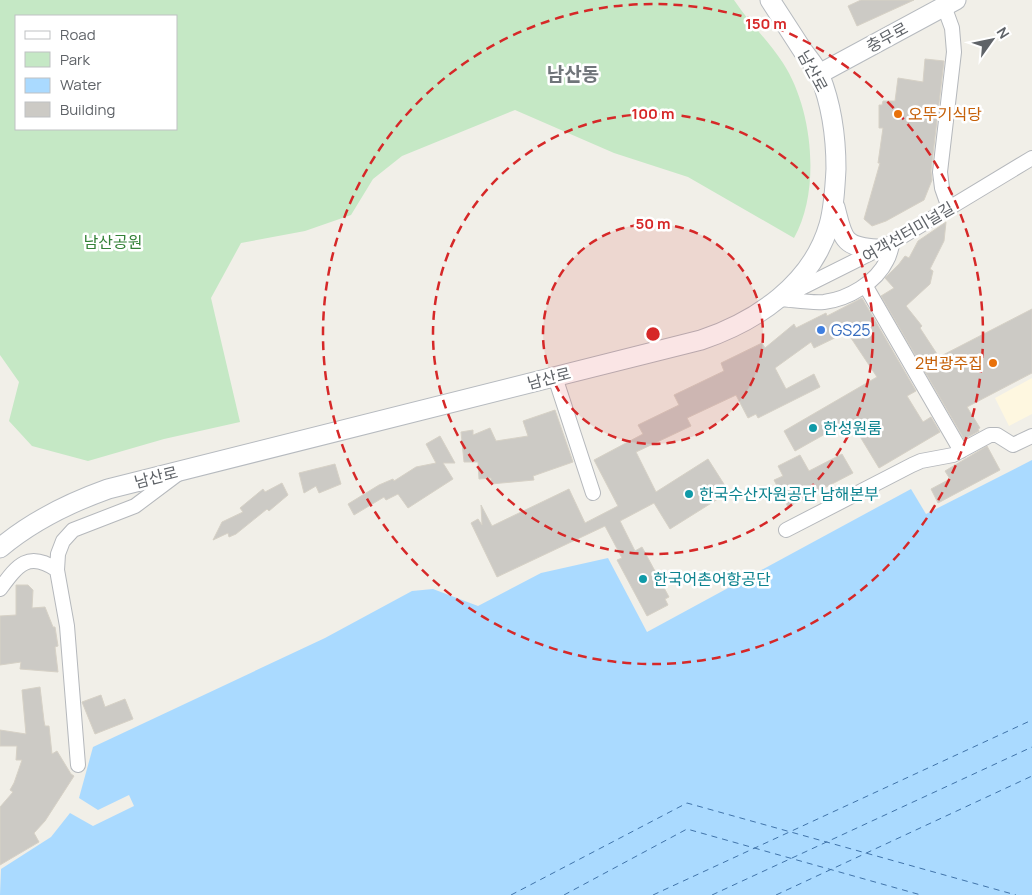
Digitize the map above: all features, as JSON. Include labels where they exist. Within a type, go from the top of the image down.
[{"type":"street","name":"남산로","points":[[0,548],[13,536],[44,517],[108,489],[713,336],[740,323],[780,299],[808,269],[820,248],[830,224],[834,201],[835,139],[830,106],[819,74],[770,0]]},
{"type":"street","name":"충무로","points":[[819,74],[950,3]]},
{"type":"street","points":[[949,208],[942,188],[940,172],[954,52],[950,3]]},
{"type":"street","name":"여객선터미널길","points":[[780,299],[885,246],[1032,158]]},
{"type":"street","points":[[780,299],[816,302],[830,301],[844,296],[865,285],[882,269],[889,258],[885,246],[857,248],[848,242],[842,232],[834,201]]},
{"type":"street","name":"여객선터미널길","points":[[865,285],[961,451]]},
{"type":"street","points":[[555,377],[593,493]]},
{"type":"street","points":[[786,530],[916,462],[950,456],[990,434],[997,435],[1013,445],[1032,436]]},
{"type":"street","points":[[78,765],[67,626],[57,570],[60,546],[69,533],[135,506],[183,470]]},
{"type":"street","points":[[0,590],[13,572],[27,561],[38,560],[57,570]]},
{"type":"shaded area","points":[[1032,378],[1032,414],[1009,426],[995,398]]},
{"type":"green space","name":"남산공원","points":[[0,0],[734,0],[783,63],[801,103],[807,126],[810,174],[808,197],[803,219],[794,238],[688,177],[614,153],[515,110],[402,156],[373,179],[351,215],[305,231],[241,243],[211,298],[240,422],[164,439],[88,461],[32,446],[9,421],[19,382],[0,355]]},
{"type":"water","points":[[1032,460],[1032,895],[0,895],[1,869],[51,837],[70,813],[93,826],[134,806],[129,795],[98,810],[79,798],[93,747],[325,638],[412,591],[433,589],[478,606],[541,573],[608,558],[647,632],[911,489],[926,514]]},
{"type":"building","points":[[861,0],[914,0],[857,26],[848,6]]},
{"type":"building","points":[[925,59],[944,61],[931,171],[932,180],[924,200],[886,221],[872,226],[864,219],[880,163],[878,163],[883,128],[879,128],[879,105],[882,105],[883,101],[895,101],[898,78],[923,82]]},
{"type":"building","points":[[946,222],[944,241],[930,269],[933,271],[930,284],[906,306],[922,326],[920,328],[939,357],[1032,309],[1032,373],[967,407],[980,428],[978,429],[979,431],[964,439],[881,296],[894,288],[885,278],[905,256],[909,258],[918,241]]},
{"type":"building","points":[[862,298],[916,391],[907,396],[923,422],[931,417],[940,432],[879,468],[850,420],[795,451],[784,431],[877,377],[847,332],[814,348],[811,342],[775,368],[786,389],[814,374],[820,387],[758,418],[756,414],[748,418],[736,395],[687,418],[691,426],[636,452],[656,492],[708,459],[729,492],[670,529],[654,503],[620,521],[635,551],[642,547],[669,597],[665,599],[668,605],[647,616],[617,560],[622,558],[605,526],[497,577],[471,523],[478,519],[482,525],[481,505],[492,526],[569,489],[585,523],[618,506],[594,460],[643,434],[638,425],[679,405],[674,395],[724,371],[721,363],[762,343],[765,348],[794,324],[796,328],[826,313],[827,316]]},
{"type":"building","points":[[555,410],[573,462],[533,476],[534,480],[491,484],[491,478],[479,479],[478,462],[464,462],[461,432],[473,430],[473,435],[490,428],[496,441],[528,436],[523,421]]},
{"type":"building","points":[[440,436],[455,463],[443,463],[453,479],[408,508],[398,494],[386,500],[384,497],[354,515],[348,504],[379,485],[393,479],[394,481],[416,467],[436,463],[426,444]]},
{"type":"building","points":[[987,446],[1000,470],[938,503],[931,489],[950,479],[945,471]]},
{"type":"building","points":[[842,454],[853,473],[788,507],[774,480],[783,476],[778,466],[800,455],[809,471]]},
{"type":"building","points":[[335,464],[341,484],[319,493],[316,486],[304,493],[299,473]]},
{"type":"building","points":[[282,483],[288,495],[269,511],[267,509],[236,534],[229,537],[228,533],[213,540],[222,522],[243,512],[240,508],[263,489],[265,492]]},
{"type":"building","points":[[16,585],[28,585],[33,590],[32,608],[45,607],[53,627],[55,627],[58,646],[55,647],[58,672],[20,669],[21,662],[0,665],[0,616],[16,615]]},
{"type":"building","points":[[40,687],[44,721],[45,726],[49,726],[52,754],[57,751],[74,776],[45,821],[34,833],[39,842],[0,865],[0,807],[13,792],[10,790],[22,760],[16,760],[17,746],[0,746],[0,730],[26,734],[22,690]]},
{"type":"building","points":[[101,695],[105,707],[125,699],[133,719],[95,734],[82,702]]},
{"type":"ferry route","points":[[653,895],[1032,720]]},
{"type":"ferry route","points":[[712,895],[1032,747]]},
{"type":"ferry route","points":[[776,895],[1032,776]]},
{"type":"ferry route","points":[[511,895],[687,803],[1016,895]]},
{"type":"ferry route","points":[[564,895],[687,829],[921,895]]},
{"type":"place","name":"오뚜기식당","points":[[898,114]]},
{"type":"place","name":"GS25","points":[[821,330]]},
{"type":"place","name":"2번광주집","points":[[993,363]]},
{"type":"place","name":"한성원룸","points":[[813,428]]},
{"type":"place","name":"한국수산자원공단 남해본부","points":[[689,494]]},
{"type":"place","name":"한국어촌어항공단","points":[[643,579]]},
{"type":"district","name":"남산동","points":[[573,74]]}]
